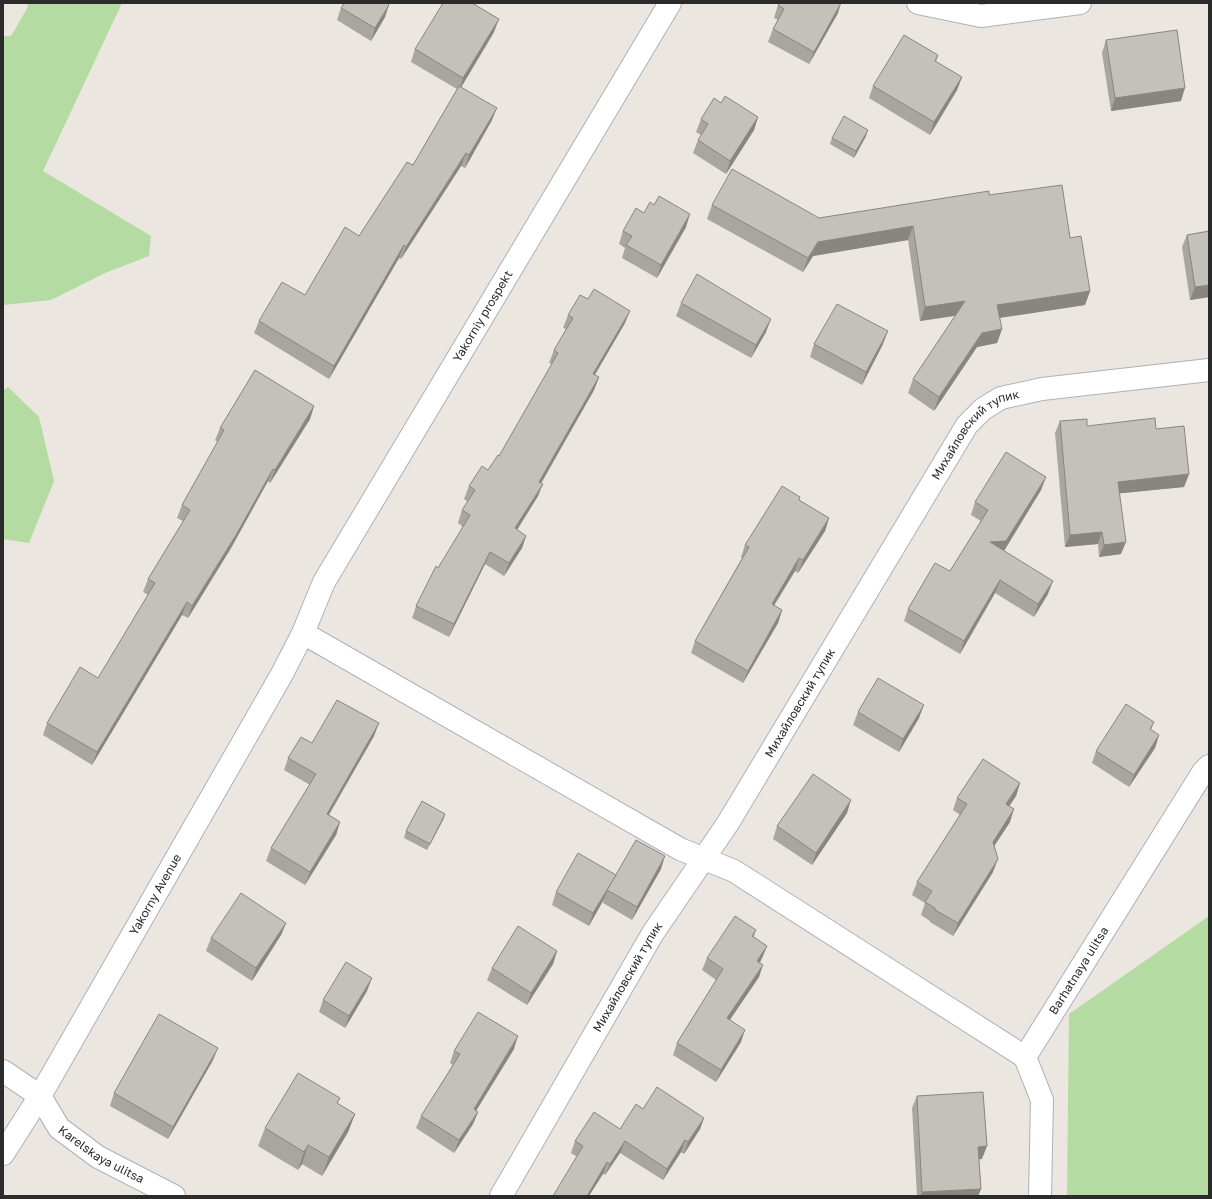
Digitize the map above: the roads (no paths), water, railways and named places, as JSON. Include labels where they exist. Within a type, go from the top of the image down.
[{"type":"street","name":"Yakorniy prospekt","points":[[303,633],[324,582],[670,3]]},
{"type":"street","points":[[918,3],[981,16],[1080,3]]},
{"type":"street","name":"Михайловский тупик","points":[[501,1196],[653,933],[728,823],[967,425],[983,409],[1001,398],[1042,389],[1209,370]]},
{"type":"street","points":[[303,633],[680,850],[734,871],[1025,1057],[1042,1100],[1040,1196]]},
{"type":"street","name":"Yakorny Avenue","points":[[3,1154],[40,1096],[282,674],[303,633]]},
{"type":"street","name":"Barhatnaya ulitsa","points":[[1025,1057],[1199,779],[1209,766]]},
{"type":"street","name":"Karelskaya ulitsa","points":[[3,1072],[40,1096],[60,1128],[98,1157],[174,1196]]}]
